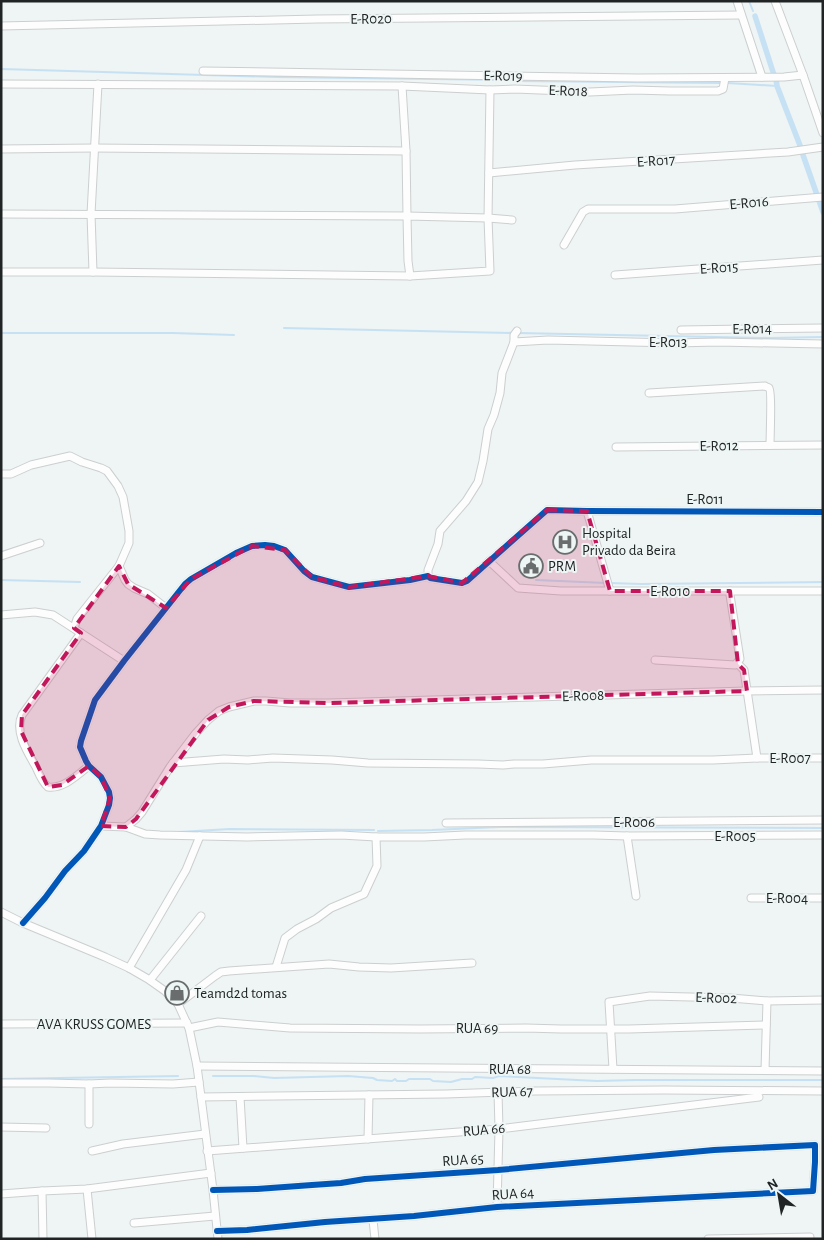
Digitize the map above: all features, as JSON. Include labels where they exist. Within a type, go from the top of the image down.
[{"type":"street","points":[[737,1],[762,77]]},
{"type":"street","points":[[775,1],[823,133]]},
{"type":"street","name":"E-R020","points":[[1,26],[307,19],[741,15]]},
{"type":"street","name":"E-R019","points":[[203,71],[637,78],[784,77],[803,75]]},
{"type":"street","points":[[515,76],[515,89]]},
{"type":"street","name":"E-R018","points":[[1,84],[402,86],[590,92],[634,90],[718,91],[723,89],[725,78]]},
{"type":"street","points":[[93,272],[90,214],[98,84]]},
{"type":"street","points":[[402,86],[410,276]]},
{"type":"street","points":[[1,272],[410,276],[490,271],[488,218],[490,90]]},
{"type":"street","name":"E-R017","points":[[489,173],[574,165],[788,152],[823,147]]},
{"type":"street","points":[[1,149],[406,151]]},
{"type":"street","name":"E-R016","points":[[564,245],[583,212],[588,209],[675,209],[823,197]]},
{"type":"street","points":[[1,214],[407,216],[512,220]]},
{"type":"street","name":"E-R015","points":[[615,275],[823,260]]},
{"type":"street","name":"E-R014","points":[[681,330],[823,328]]},
{"type":"street","points":[[23,923],[65,871],[84,851],[101,826],[109,805],[109,792],[101,777],[89,766],[80,747],[80,741],[95,700],[185,584],[191,578],[252,546],[274,546],[285,550],[312,577],[349,587],[428,576],[428,570],[438,544],[440,531],[466,501],[478,482],[488,429],[500,393],[502,373],[517,331]]},
{"type":"street","name":"E-R013","points":[[514,342],[548,340],[823,344]]},
{"type":"street","points":[[649,393],[768,387],[770,389],[770,445]]},
{"type":"street","name":"E-R012","points":[[616,447],[823,445]]},
{"type":"street","points":[[1,474],[10,474],[31,465],[70,456],[107,471],[123,496],[129,531],[129,543],[119,566],[77,619],[74,628]]},
{"type":"street","name":"E-R011","points":[[428,576],[430,578],[462,583],[467,581],[547,510],[823,512]]},
{"type":"street","points":[[587,511],[610,591]]},
{"type":"street","points":[[1,556],[40,543]]},
{"type":"street","name":"E-R010","points":[[488,561],[518,588],[561,591],[823,591]]},
{"type":"street","points":[[119,566],[128,584],[148,594],[166,608]]},
{"type":"street","points":[[730,590],[740,659],[738,663]]},
{"type":"street","points":[[1,615],[35,612],[55,616],[124,661]]},
{"type":"street","points":[[66,624],[77,619]]},
{"type":"street","points":[[81,633],[22,715],[20,724],[23,742],[42,782],[48,787],[54,788],[62,785],[89,766]]},
{"type":"street","points":[[655,660],[734,665],[738,663]]},
{"type":"street","points":[[738,663],[744,670],[757,758]]},
{"type":"street","name":"E-R008","points":[[126,827],[142,812],[173,763],[208,720],[219,711],[254,701],[343,703],[823,690]]},
{"type":"street","name":"E-R007","points":[[173,763],[273,758],[368,763],[503,765],[591,760],[823,758]]},
{"type":"street","name":"E-R006","points":[[446,823],[823,820]]},
{"type":"street","points":[[101,826],[126,827],[145,834],[247,837],[341,835],[424,838],[465,835],[627,836],[636,896]]},
{"type":"street","name":"E-R005","points":[[627,836],[823,835]]},
{"type":"street","points":[[129,968],[186,870],[200,836]]},
{"type":"street","points":[[276,967],[284,938],[331,908],[364,894],[377,866],[376,837]]},
{"type":"street","name":"E-R004","points":[[752,898],[823,898]]},
{"type":"street","points":[[1,912],[129,968],[165,991],[178,1004],[188,1025],[197,1066],[217,1235]]},
{"type":"street","points":[[150,980],[201,916]]},
{"type":"street","points":[[178,1004],[222,972],[229,971],[329,964],[391,968],[472,963]]},
{"type":"street","name":"E-R002","points":[[610,1029],[609,1002],[650,996],[823,1000]]},
{"type":"street","points":[[766,1070],[767,1000]]},
{"type":"street","name":"RUA 69","points":[[188,1025],[218,1022],[290,1028],[610,1029],[766,1025]]},
{"type":"street","name":"AVA KRUSS GOMES","points":[[1,1024],[188,1025]]},
{"type":"street","points":[[610,1029],[613,1069]]},
{"type":"street","name":"RUA 68","points":[[197,1066],[823,1071]]},
{"type":"street","points":[[1,1083],[173,1084],[199,1082]]},
{"type":"street","points":[[89,1084],[89,1124]]},
{"type":"street","name":"RUA 67","points":[[201,1098],[664,1090],[823,1091]]},
{"type":"street","points":[[497,1207],[498,1092]]},
{"type":"street","points":[[368,1139],[369,1095]]},
{"type":"street","points":[[240,1097],[243,1148]]},
{"type":"street","name":"RUA 66","points":[[207,1150],[499,1129],[759,1097]]},
{"type":"street","points":[[1,1127],[46,1128]]},
{"type":"street","points":[[92,1151],[123,1144],[205,1134]]},
{"type":"street","name":"RUA 65","points":[[213,1190],[341,1183],[365,1179],[498,1170],[714,1150],[815,1145],[819,1162]]},
{"type":"street","name":"RUA 64","points":[[217,1235],[316,1223],[442,1214],[497,1207],[812,1191],[819,1162]]},
{"type":"street","points":[[1,1194],[87,1189],[211,1173]]},
{"type":"street","points":[[87,1189],[92,1239]]},
{"type":"street","points":[[42,1191],[43,1239]]},
{"type":"street","points":[[134,1223],[216,1216]]},
{"type":"street","points":[[373,1220],[375,1239]]},
{"type":"street","points":[[708,1239],[810,1238]]},
{"type":"highlighted area","points":[[547,510],[587,511],[610,591],[730,591],[738,664],[744,670],[747,691],[329,703],[254,701],[229,707],[208,720],[136,819],[126,827],[101,826],[110,798],[101,777],[89,766],[62,785],[48,787],[21,731],[22,715],[81,633],[74,628],[119,566],[128,584],[166,608],[191,579],[252,546],[285,550],[312,577],[349,587],[428,576],[462,583]]},
{"type":"waterway","points":[[749,1],[753,11]]},
{"type":"waterway","points":[[755,16],[774,75]]},
{"type":"waterway","points":[[1,69],[277,77],[511,80]]},
{"type":"waterway","points":[[776,79],[801,148]]},
{"type":"waterway","points":[[520,81],[721,83]]},
{"type":"waterway","points":[[728,83],[777,86]]},
{"type":"waterway","points":[[803,155],[823,212]]},
{"type":"waterway","points":[[284,328],[514,333]]},
{"type":"waterway","points":[[1,333],[234,335]]},
{"type":"waterway","points":[[518,333],[770,338],[823,337]]},
{"type":"waterway","points":[[1,580],[80,582]]},
{"type":"waterway","points":[[536,580],[606,583]]},
{"type":"waterway","points":[[610,583],[823,582]]},
{"type":"waterway","points":[[378,831],[499,827],[823,828]]},
{"type":"waterway","points":[[179,832],[230,829],[374,830]]},
{"type":"waterway","points":[[1,1079],[178,1076]]},
{"type":"waterway","points":[[213,1076],[274,1078],[348,1076],[392,1081],[395,1079],[397,1081],[430,1079],[433,1081],[451,1082],[475,1077],[493,1078],[499,1076],[597,1081],[823,1080]]},
{"type":"cycle path","points":[[23,923],[65,871],[84,851],[101,826],[109,805],[109,792],[101,777],[89,766],[80,747],[95,700],[185,584],[236,553],[252,546],[274,546],[285,550],[312,577],[349,587],[428,576],[430,578],[462,583],[467,581],[547,510],[823,512]]},
{"type":"cycle path","points":[[213,1190],[341,1183],[365,1179],[498,1170],[714,1150],[815,1145],[813,1191],[497,1207],[414,1216],[217,1231]]},
{"type":"place","name":"Hospital Privado da Beira","points":[[565,542]]},
{"type":"place","name":"PRM","points":[[531,566]]},
{"type":"place","name":"Teamd2d tomas","points":[[177,993]]}]
